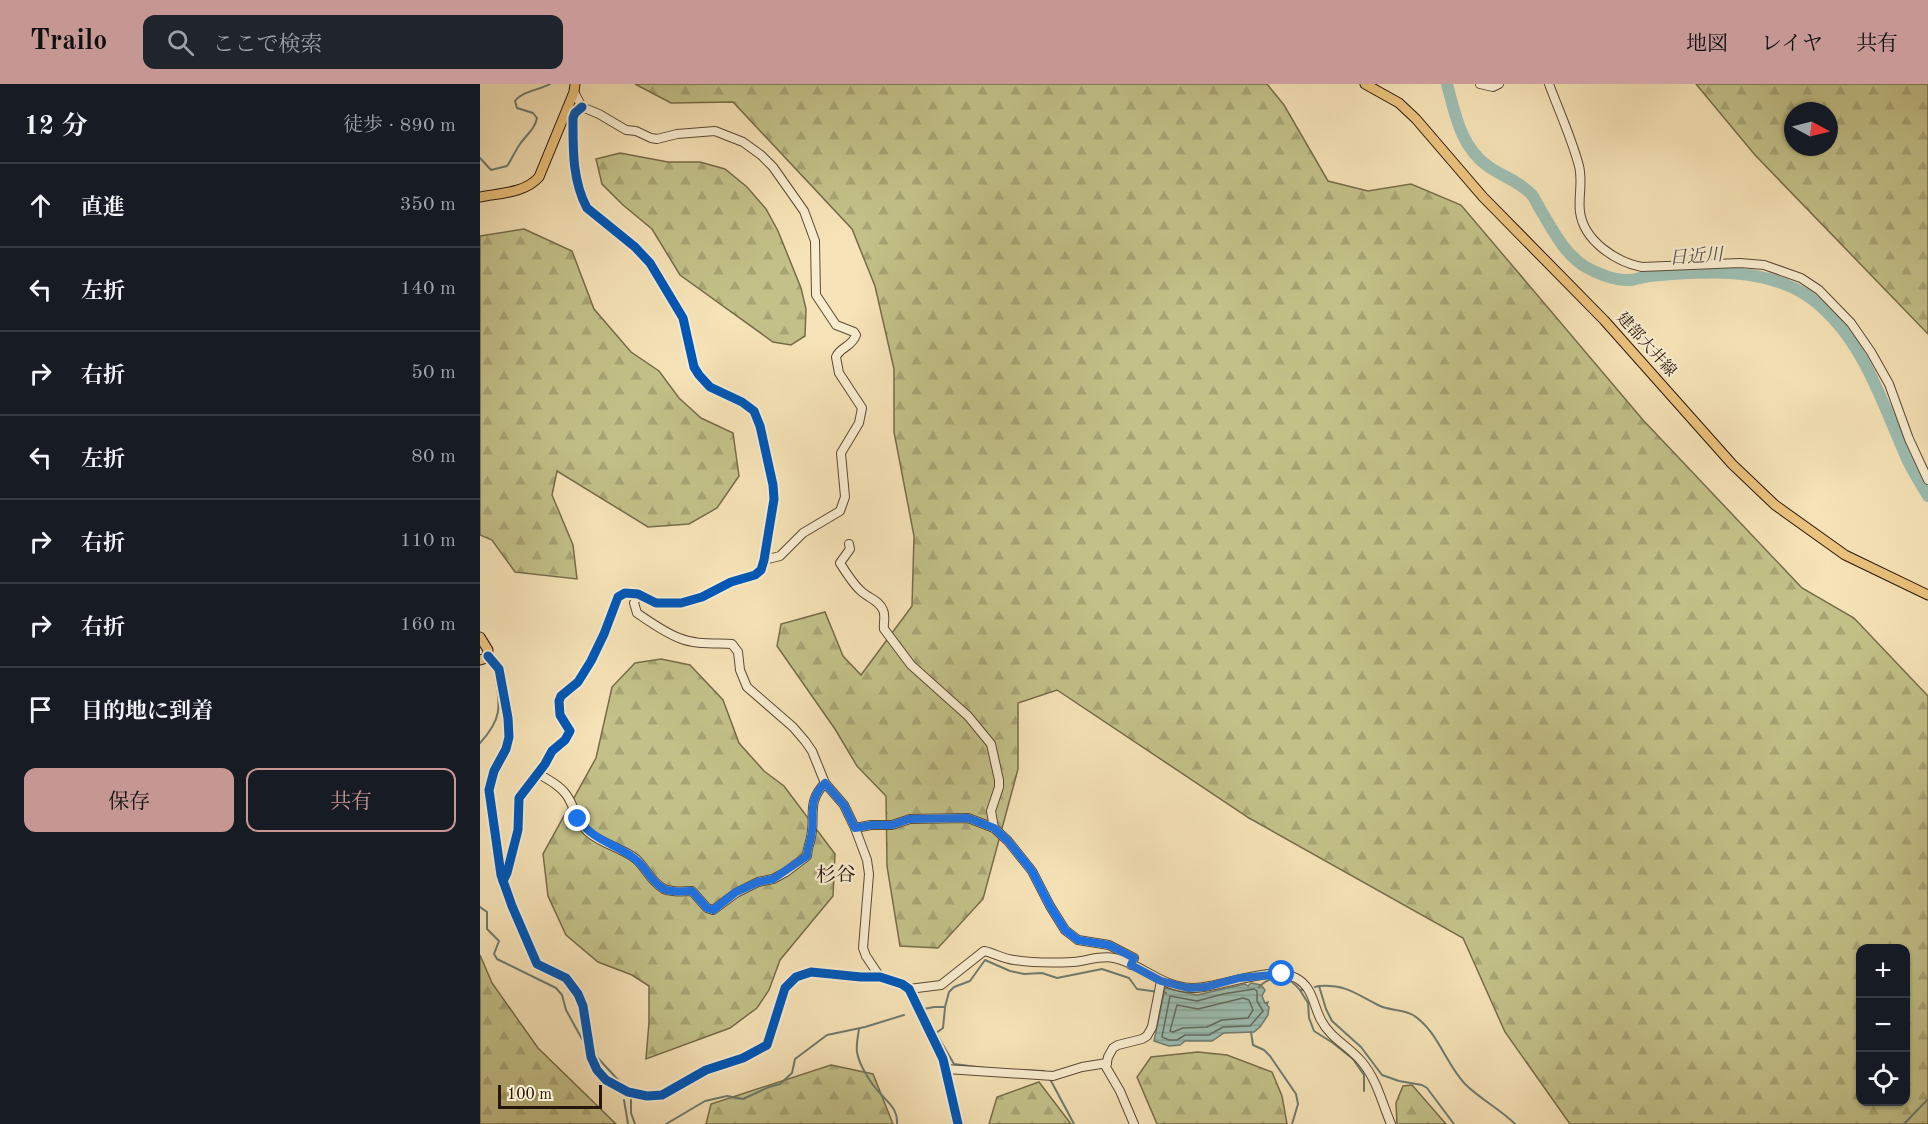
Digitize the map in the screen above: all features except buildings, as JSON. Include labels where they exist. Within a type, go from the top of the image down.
[{"type":"main road","name":"建部大井線","points":[[1365,84],[1399,104],[1416,119],[1483,197],[1604,320],[1732,464],[1775,505],[1845,555],[1928,595]]},
{"type":"main road","points":[[480,197],[523,189],[533,184],[539,177],[574,88]]},
{"type":"main road","points":[[480,638],[488,650],[484,658]]},
{"type":"street","points":[[1480,84],[1493,87],[1499,84]]},
{"type":"street","points":[[1549,84],[1579,166],[1580,212],[1584,226],[1592,237],[1616,258],[1627,264],[1642,267],[1740,263],[1764,266],[1801,278],[1819,290],[1851,323],[1871,352],[1889,384],[1909,440],[1928,480]]},
{"type":"street","points":[[574,88],[582,107],[610,120],[622,129],[636,130],[651,138],[715,131],[726,133],[743,142],[761,156],[773,167],[804,211],[815,241],[816,296],[836,325],[856,335],[850,346],[841,350],[836,357],[839,373],[862,408],[859,423],[841,453],[845,497],[843,505],[835,515],[803,533],[780,556],[765,560]]},
{"type":"street","points":[[502,881],[507,873],[518,830],[519,798],[552,751],[565,740],[570,732],[564,725],[558,707],[561,696],[578,682],[591,661],[618,597],[625,593],[638,594],[656,603],[681,603],[702,597],[731,582],[755,575],[761,570],[765,560],[774,499],[760,426],[754,411],[742,402],[710,387],[699,375],[694,367],[683,318],[650,263],[635,247],[587,208],[573,160],[573,118],[574,113],[582,107]]},
{"type":"street","points":[[849,544],[850,549],[840,563],[861,591],[879,603],[885,615],[884,629],[911,665],[968,716],[991,744],[999,780],[991,811],[994,828]]},
{"type":"street","points":[[638,594],[634,603],[637,613],[665,631],[680,639],[732,644],[736,647],[740,670],[747,687],[793,727],[812,751],[825,783],[844,805],[867,860],[869,874],[863,948],[880,976]]},
{"type":"street","points":[[484,658],[499,669],[508,718],[509,737],[506,749],[494,771],[489,790],[502,881],[537,964],[566,978],[578,994],[583,1006],[591,1057],[597,1070],[606,1080],[628,1092],[647,1096],[662,1095],[706,1070],[743,1058],[767,1045],[785,988],[796,977],[811,972],[861,977],[880,976],[909,989],[943,1059],[958,1124]]},
{"type":"street","points":[[537,773],[563,790],[586,831],[637,860],[655,883],[676,892],[692,891],[707,908],[713,910],[736,892],[758,882],[773,879],[807,856],[815,794],[825,783]]},
{"type":"street","points":[[855,828],[892,825],[909,819],[968,818],[994,828],[1008,841],[1032,871],[1065,930],[1078,940],[1109,945],[1127,953],[1134,958],[1131,965]]},
{"type":"street","points":[[909,989],[941,985],[984,951],[1012,960],[1075,962],[1113,958],[1131,965],[1160,988],[1197,988],[1260,975],[1288,974],[1308,987],[1321,1020],[1331,1034],[1363,1063],[1380,1093],[1391,1124]]},
{"type":"street","points":[[1134,1124],[1106,1067],[1113,1048],[1147,1036],[1152,1027],[1160,988]]},
{"type":"street","points":[[946,1069],[1053,1076],[1082,1067],[1107,1063]]},
{"type":"green space","points":[[635,84],[1267,84],[1284,105],[1328,181],[1368,191],[1411,184],[1461,205],[1643,420],[1802,588],[1854,618],[1928,696],[1928,1124],[1570,1124],[1505,1032],[1463,938],[1249,818],[1057,690],[1018,703],[1018,769],[983,899],[938,948],[900,946],[887,866],[886,796],[857,766],[835,729],[777,646],[781,624],[825,612],[843,656],[861,675],[912,606],[914,536],[894,432],[894,369],[875,286],[852,229],[733,102],[671,103]]},
{"type":"green space","points":[[1696,84],[1928,84],[1928,334],[1755,155]]},
{"type":"green space","points":[[620,153],[668,162],[700,162],[725,169],[747,187],[766,209],[778,231],[801,288],[806,309],[805,336],[791,345],[773,342],[680,275],[652,229],[602,184],[596,159]]},
{"type":"green space","points":[[524,229],[572,251],[594,309],[631,352],[659,371],[679,398],[701,418],[733,433],[739,476],[717,508],[689,524],[648,527],[557,471],[552,495],[573,545],[577,579],[515,572],[492,540],[480,535],[480,236]]},
{"type":"green space","points":[[661,659],[690,665],[723,700],[739,743],[764,771],[784,786],[835,854],[833,896],[780,960],[769,990],[757,1008],[730,1028],[646,1059],[649,986],[632,975],[598,962],[566,935],[548,896],[543,854],[596,758],[612,687],[635,663]]},
{"type":"green space","points":[[480,955],[492,983],[538,1048],[616,1124],[480,1124]]},
{"type":"green space","points":[[1198,1052],[1227,1055],[1272,1072],[1282,1096],[1287,1124],[1157,1124],[1137,1077],[1151,1057]]},
{"type":"green space","points":[[831,1065],[873,1074],[893,1124],[706,1124],[711,1104]]},
{"type":"green space","points":[[1039,1082],[1071,1124],[989,1124],[997,1097]]},
{"type":"green space","points":[[1412,1085],[1446,1124],[1397,1124],[1396,1103],[1403,1086]]},
{"type":"water","points":[[1251,983],[1261,985],[1265,990],[1262,996],[1265,1003],[1268,1002],[1269,1007],[1268,1015],[1254,1032],[1224,1033],[1212,1041],[1185,1041],[1180,1045],[1169,1046],[1154,1041],[1165,988],[1197,995],[1245,984],[1248,986]]},
{"type":"waterway","points":[[480,158],[491,170],[507,166],[533,128],[537,118],[533,113],[517,108],[515,101],[522,95],[550,84]]},
{"type":"waterway","name":"日近川","points":[[1447,84],[1460,130],[1472,150],[1489,167],[1516,182],[1531,194],[1564,247],[1584,266],[1595,272],[1625,280],[1712,272],[1755,276],[1794,288],[1812,299],[1845,333],[1870,373],[1908,461],[1928,496]]},
{"type":"waterway","points":[[480,743],[493,726],[498,711],[495,675]]},
{"type":"waterway","points":[[480,907],[487,912],[487,929],[499,941],[494,954],[497,959],[556,988],[562,995],[566,1010],[582,1039]]},
{"type":"waterway","points":[[924,1009],[945,1007],[949,992],[954,987],[970,981],[985,960],[1010,971],[1024,974],[1042,973],[1057,978],[1102,969],[1129,978],[1137,989],[1166,993]]},
{"type":"waterway","points":[[1259,987],[1269,980],[1280,978],[1286,979],[1302,990]]},
{"type":"waterway","points":[[1319,986],[1344,988],[1382,1007],[1413,1015],[1429,1030],[1465,1084],[1515,1124]]},
{"type":"waterway","points":[[1315,987],[1319,986],[1332,1021],[1361,1047],[1382,1075],[1427,1088],[1454,1124]]},
{"type":"waterway","points":[[1300,990],[1308,1003],[1309,1018],[1314,1031],[1353,1059],[1364,1075],[1364,1091]]},
{"type":"waterway","points":[[945,1008],[943,1028],[936,1033],[954,1064],[985,1068]]},
{"type":"waterway","points":[[666,1124],[705,1101],[727,1096],[743,1099],[780,1084],[792,1073],[795,1059],[827,1035],[865,1027],[904,1015]]},
{"type":"waterway","points":[[859,1029],[857,1049],[860,1063],[873,1085],[894,1110],[897,1124]]},
{"type":"waterway","points":[[1251,1032],[1253,1045],[1270,1056],[1296,1094],[1298,1104],[1292,1124]]},
{"type":"waterway","points":[[596,1056],[620,1082]]},
{"type":"waterway","points":[[1021,1070],[1044,1071]]},
{"type":"waterway","points":[[1050,1079],[1074,1124]]},
{"type":"waterway","points":[[631,1099],[631,1113],[635,1124]]},
{"type":"waterway","points":[[1904,1124],[1928,1099]]},
{"type":"waterway","points":[[624,1100],[628,1124]]},
{"type":"cycle path","points":[[503,881],[518,830],[519,798],[552,751],[565,740],[570,731],[560,715],[559,701],[561,696],[578,682],[591,661],[618,597],[625,593],[638,594],[656,603],[681,603],[702,597],[731,582],[755,575],[761,570],[764,560],[774,499],[760,426],[754,411],[742,402],[710,387],[699,375],[694,367],[683,318],[650,263],[635,247],[587,208],[578,186],[573,152],[573,118],[582,107]]},
{"type":"cycle path","points":[[488,656],[499,669],[508,718],[509,737],[506,749],[494,771],[489,790],[501,875],[537,964],[566,978],[578,994],[583,1006],[591,1057],[597,1070],[606,1080],[628,1092],[647,1096],[662,1095],[706,1070],[743,1058],[767,1045],[785,988],[796,977],[811,972],[880,977],[902,984],[909,989],[943,1059],[958,1124]]},
{"type":"district","name":"杉谷","points":[[836,876]]},
{"type":"route","points":[[578,819],[586,831],[637,860],[655,883],[676,892],[692,891],[707,908],[713,910],[736,892],[758,882],[773,879],[807,856],[815,794],[825,783],[844,805],[855,828],[892,825],[909,819],[968,818],[994,828],[1008,841],[1032,871],[1065,930],[1078,940],[1109,945],[1127,953],[1134,958],[1131,965],[1161,981],[1197,988],[1239,978],[1282,974]]}]
